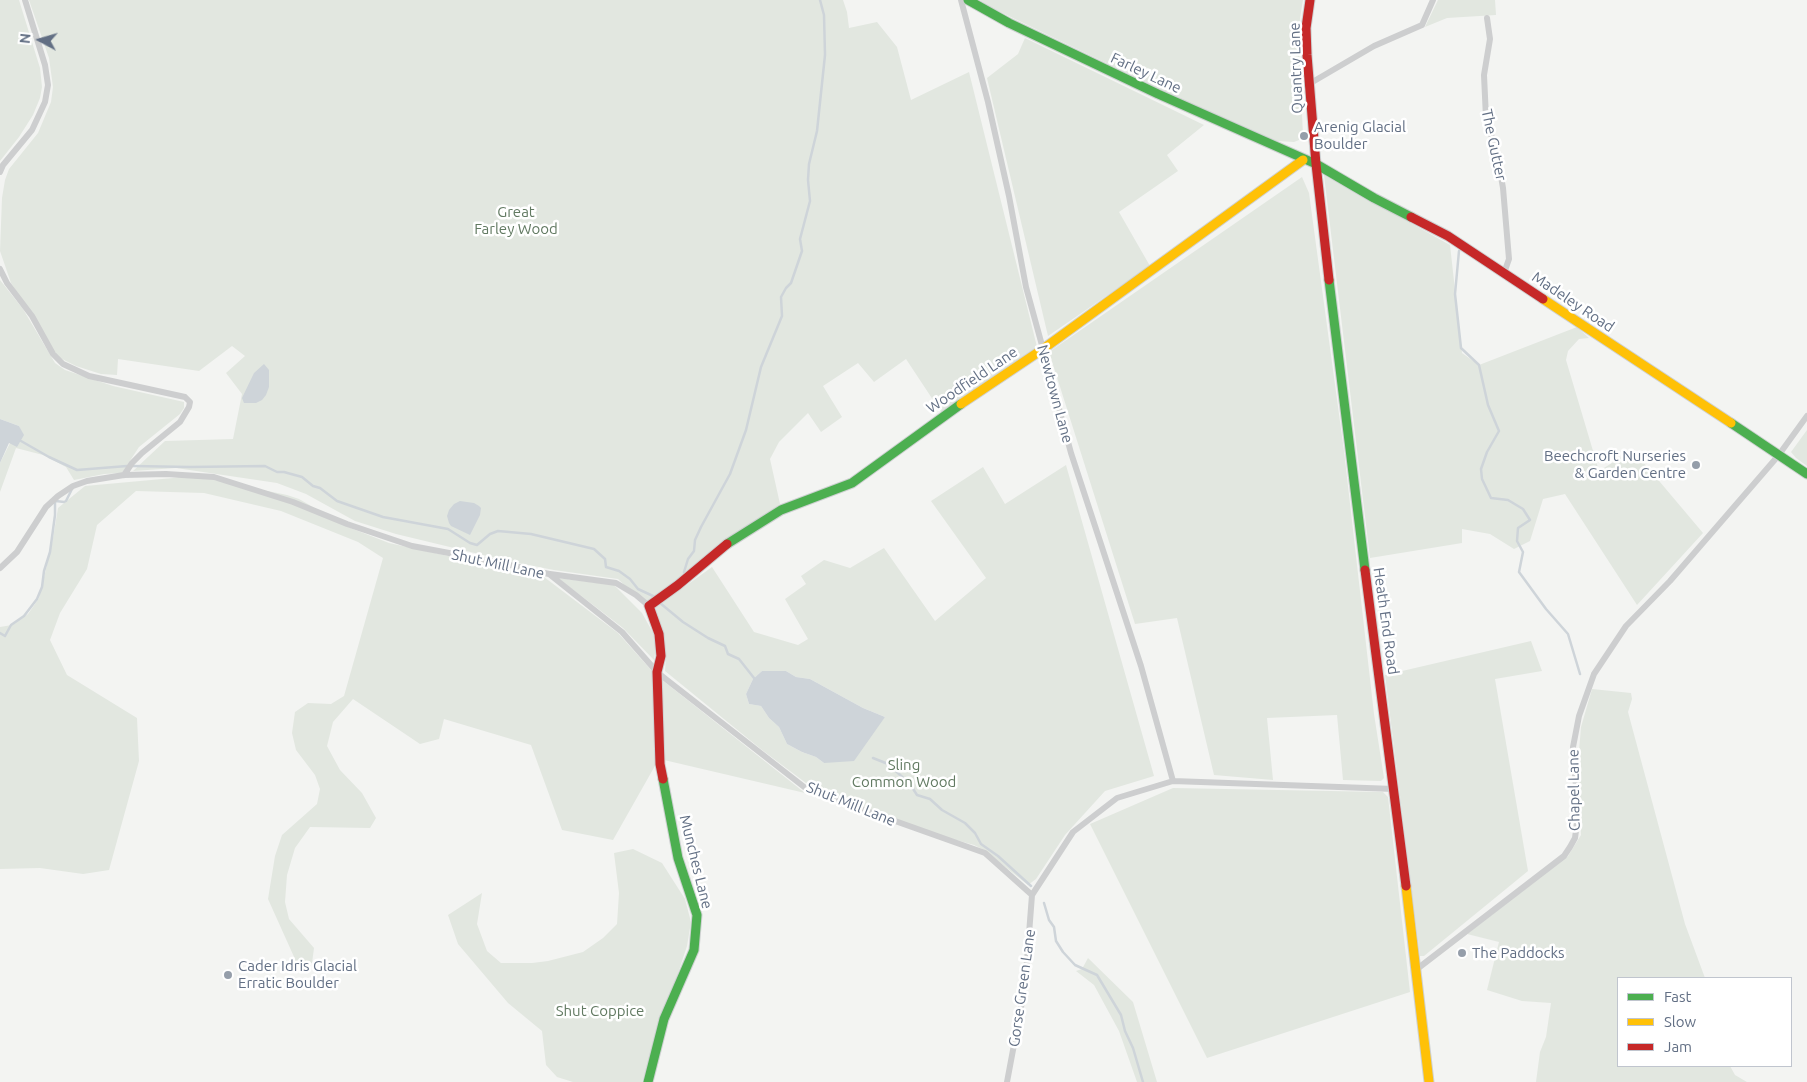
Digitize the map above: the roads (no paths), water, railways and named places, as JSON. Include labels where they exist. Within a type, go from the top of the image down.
[{"type":"street","points":[[0,172],[8,158],[32,130],[47,95],[48,86],[45,65],[25,0]]},
{"type":"street","name":"Newtown Lane","points":[[961,0],[988,102],[1009,196],[1026,287],[1071,452],[1142,666],[1173,781]]},
{"type":"street","name":"Farley Lane","points":[[968,0],[1008,23],[1158,94],[1303,160],[1316,164]]},
{"type":"street","name":"Quantry Lane","points":[[1310,0],[1306,28],[1316,164]]},
{"type":"street","points":[[1309,84],[1374,46],[1422,25],[1433,0]]},
{"type":"street","name":"The Gutter","points":[[1487,18],[1490,39],[1484,75],[1486,118],[1497,154],[1503,188],[1509,259],[1504,273]]},
{"type":"street","name":"Woodfield Lane","points":[[648,606],[678,585],[721,548],[780,510],[852,483],[936,421],[1043,349],[1303,160]]},
{"type":"street","name":"Madeley Road","points":[[1316,164],[1374,198],[1448,236],[1807,474]]},
{"type":"street","name":"Heath End Road","points":[[1316,164],[1338,360],[1417,969],[1429,1082]]},
{"type":"street","points":[[0,269],[7,283],[32,316],[53,354],[63,364],[90,376],[137,388],[185,397],[189,400],[189,407],[180,422],[132,463],[126,472]]},
{"type":"street","name":"Chapel Lane","points":[[1417,969],[1564,856],[1570,848],[1575,838],[1577,823],[1577,801],[1572,755],[1574,739],[1579,716],[1594,674],[1626,626],[1670,581],[1778,456],[1807,416]]},
{"type":"street","name":"Shut Mill Lane","points":[[0,568],[17,552],[46,507],[58,496],[73,486],[87,481],[126,472],[214,477],[293,502],[347,524],[412,546],[549,574],[622,632],[657,672],[808,790],[985,853],[1032,894]]},
{"type":"street","points":[[549,574],[616,583],[636,595],[648,606],[659,634],[661,656],[657,672]]},
{"type":"street","name":"Munches Lane","points":[[648,1082],[664,1019],[694,950],[697,915],[678,858],[660,764],[657,672]]},
{"type":"street","points":[[1032,894],[1073,832],[1117,798],[1173,781],[1394,789]]},
{"type":"street","name":"Gorse Green Lane","points":[[1007,1082],[1025,986],[1032,894]]},
{"type":"waterway","points":[[684,572],[688,559],[694,551],[695,540],[701,527],[730,474],[746,430],[761,367],[782,316],[781,297],[791,283],[802,251],[800,239],[810,201],[809,164],[817,131],[825,55],[824,15],[820,0]]},
{"type":"waterway","points":[[1459,251],[1455,294],[1461,348],[1479,365],[1488,405],[1499,431],[1487,452],[1481,469],[1482,479],[1491,498],[1508,500],[1523,509],[1530,520],[1518,528],[1517,541],[1523,552],[1519,572],[1546,609],[1568,634],[1580,674]]},
{"type":"waterway","points":[[21,441],[77,470],[127,466]]},
{"type":"waterway","points":[[133,466],[265,466],[277,472],[302,477],[337,501],[383,517],[448,529],[470,543],[477,545],[490,534],[498,531],[531,534],[594,549],[605,559],[606,567],[619,571],[630,579],[638,589],[653,596]]},
{"type":"waterway","points":[[0,633],[5,636],[11,625],[24,616],[37,599],[42,587],[44,571],[50,552],[55,502],[66,501],[72,489]]},
{"type":"waterway","points":[[660,603],[683,622],[725,646],[728,654],[739,659],[754,678]]},
{"type":"waterway","points":[[873,758],[888,764],[910,784],[917,795],[930,799],[942,810],[965,823],[975,833],[981,844],[998,856],[1031,886]]},
{"type":"waterway","points":[[1044,903],[1049,920],[1054,927],[1056,941],[1063,952],[1075,965],[1097,975],[1121,1015],[1143,1082]]},
{"type":"place","name":"Arenig Glacial Boulder","points":[[1304,136]]},
{"type":"place","name":"Beechcroft Nurseries & Garden Centre","points":[[1696,465]]},
{"type":"place","name":"The Paddocks","points":[[1462,953]]},
{"type":"place","name":"Cader Idris Glacial Erratic Boulder","points":[[228,975]]},
{"type":"park label","name":"Great Farley Wood","points":[[516,220]]},
{"type":"park label","name":"Sling Common Wood","points":[[904,774]]},
{"type":"park label","name":"Shut Coppice","points":[[600,1011]]}]
